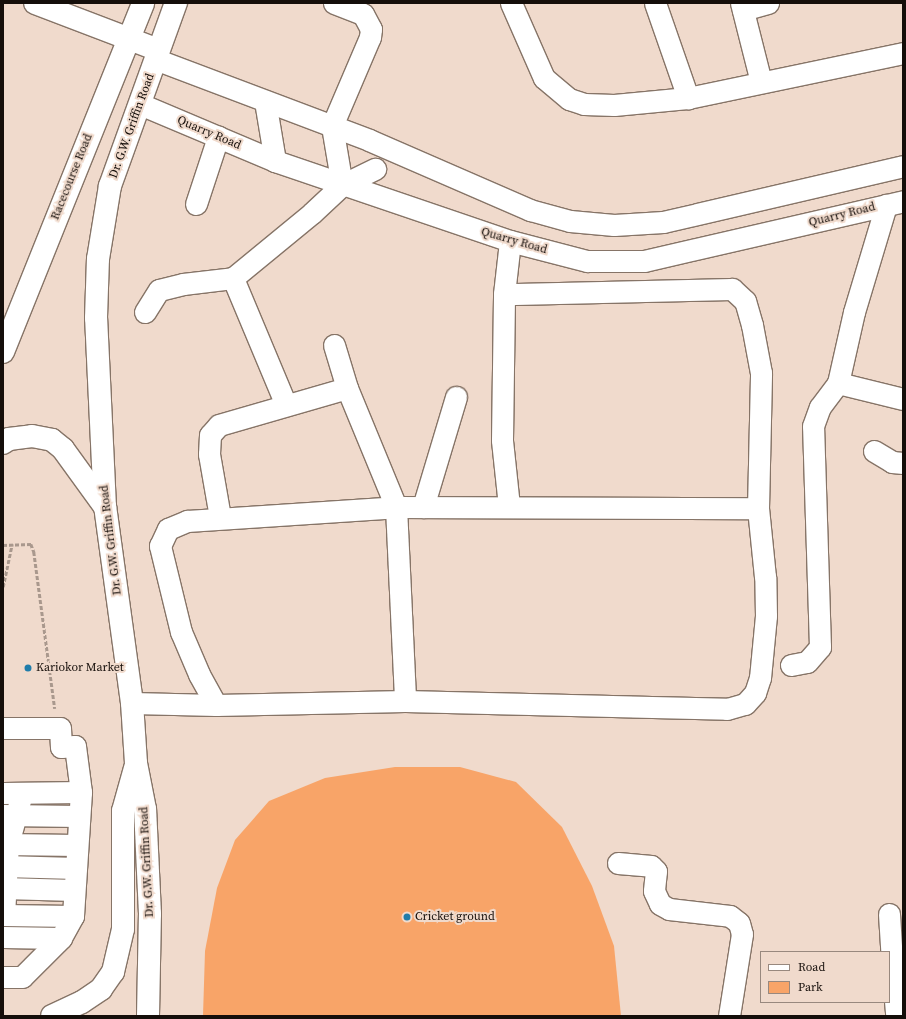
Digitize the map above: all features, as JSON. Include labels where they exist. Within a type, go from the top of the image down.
[{"type":"main road","points":[[35,3],[157,54]]},
{"type":"main road","name":"Racecourse Road","points":[[3,352],[143,3]]},
{"type":"main road","name":"Dr. G.W. Griffin Road","points":[[148,1016],[150,914],[145,809],[136,763],[132,703],[105,507],[96,318],[98,259],[110,186],[123,145],[140,104],[176,3]]},
{"type":"main road","points":[[3,443],[9,439],[32,436],[52,440],[63,449],[105,507]]},
{"type":"main road","points":[[52,1016],[82,1002],[101,990],[113,972],[123,928],[123,811],[136,763]]},
{"type":"street","points":[[334,3],[364,9],[371,29],[370,37],[332,126],[342,185]]},
{"type":"street","points":[[511,3],[544,78],[569,99],[584,104],[614,105],[688,98],[903,53]]},
{"type":"street","points":[[655,3],[688,98]]},
{"type":"street","points":[[761,82],[742,6],[768,3]]},
{"type":"street","points":[[157,54],[265,101],[369,140],[530,210],[570,221],[614,225],[663,222],[903,166]]},
{"type":"street","points":[[265,101],[275,161]]},
{"type":"street","name":"Quarry Road","points":[[140,104],[275,161],[342,185],[510,241],[587,261],[644,261],[895,203]]},
{"type":"street","points":[[196,204],[218,137]]},
{"type":"street","points":[[369,140],[382,198]]},
{"type":"street","points":[[145,312],[159,290],[182,284],[233,278],[312,213],[342,185],[375,169]]},
{"type":"street","points":[[791,665],[808,662],[820,647],[813,426],[820,407],[838,383],[854,312],[895,203]]},
{"type":"street","points":[[509,506],[502,440],[504,294],[510,241]]},
{"type":"street","points":[[233,278],[286,406]]},
{"type":"street","points":[[132,703],[216,705],[405,701],[727,709],[745,704],[756,693],[760,678],[766,616],[765,577],[758,508],[760,373],[752,325],[745,301],[732,289],[504,294]]},
{"type":"street","points":[[334,346],[347,388],[396,507],[405,701]]},
{"type":"street","points":[[838,383],[903,399]]},
{"type":"street","points":[[220,517],[210,454],[210,435],[219,425],[347,388]]},
{"type":"street","points":[[423,506],[456,397]]},
{"type":"street","points":[[874,451],[892,462],[903,463]]},
{"type":"street","points":[[216,705],[199,674],[181,632],[160,546],[168,529],[187,521],[220,517],[423,506],[758,508]]},
{"type":"street","points":[[3,728],[56,728],[61,747],[75,746],[81,792],[73,916],[61,938],[22,977],[3,977]]},
{"type":"street","points":[[73,916],[3,915],[5,844],[12,793],[81,792]]},
{"type":"street","points":[[9,815],[79,816]]},
{"type":"street","points":[[5,844],[77,845]]},
{"type":"street","points":[[618,863],[651,866],[656,871],[654,891],[660,904],[670,909],[730,916],[740,923],[742,934],[729,1016]]},
{"type":"street","points":[[5,866],[76,868]]},
{"type":"street","points":[[4,888],[74,890]]},
{"type":"street","points":[[889,914],[898,979],[896,1016]]},
{"type":"street","points":[[3,937],[61,938]]},
{"type":"path","points":[[3,587],[12,544]]},
{"type":"path","points":[[3,545],[30,544],[34,552],[56,705],[56,728]]},
{"type":"green space","name":"Cricket ground","points":[[395,767],[460,767],[516,782],[562,827],[592,886],[614,946],[621,1016],[203,1016],[205,951],[217,888],[235,840],[269,801],[325,778]]},
{"type":"place","name":"Kariokor Market","points":[[28,668]]},
{"type":"place","name":"Cricket ground","points":[[407,917]]}]
